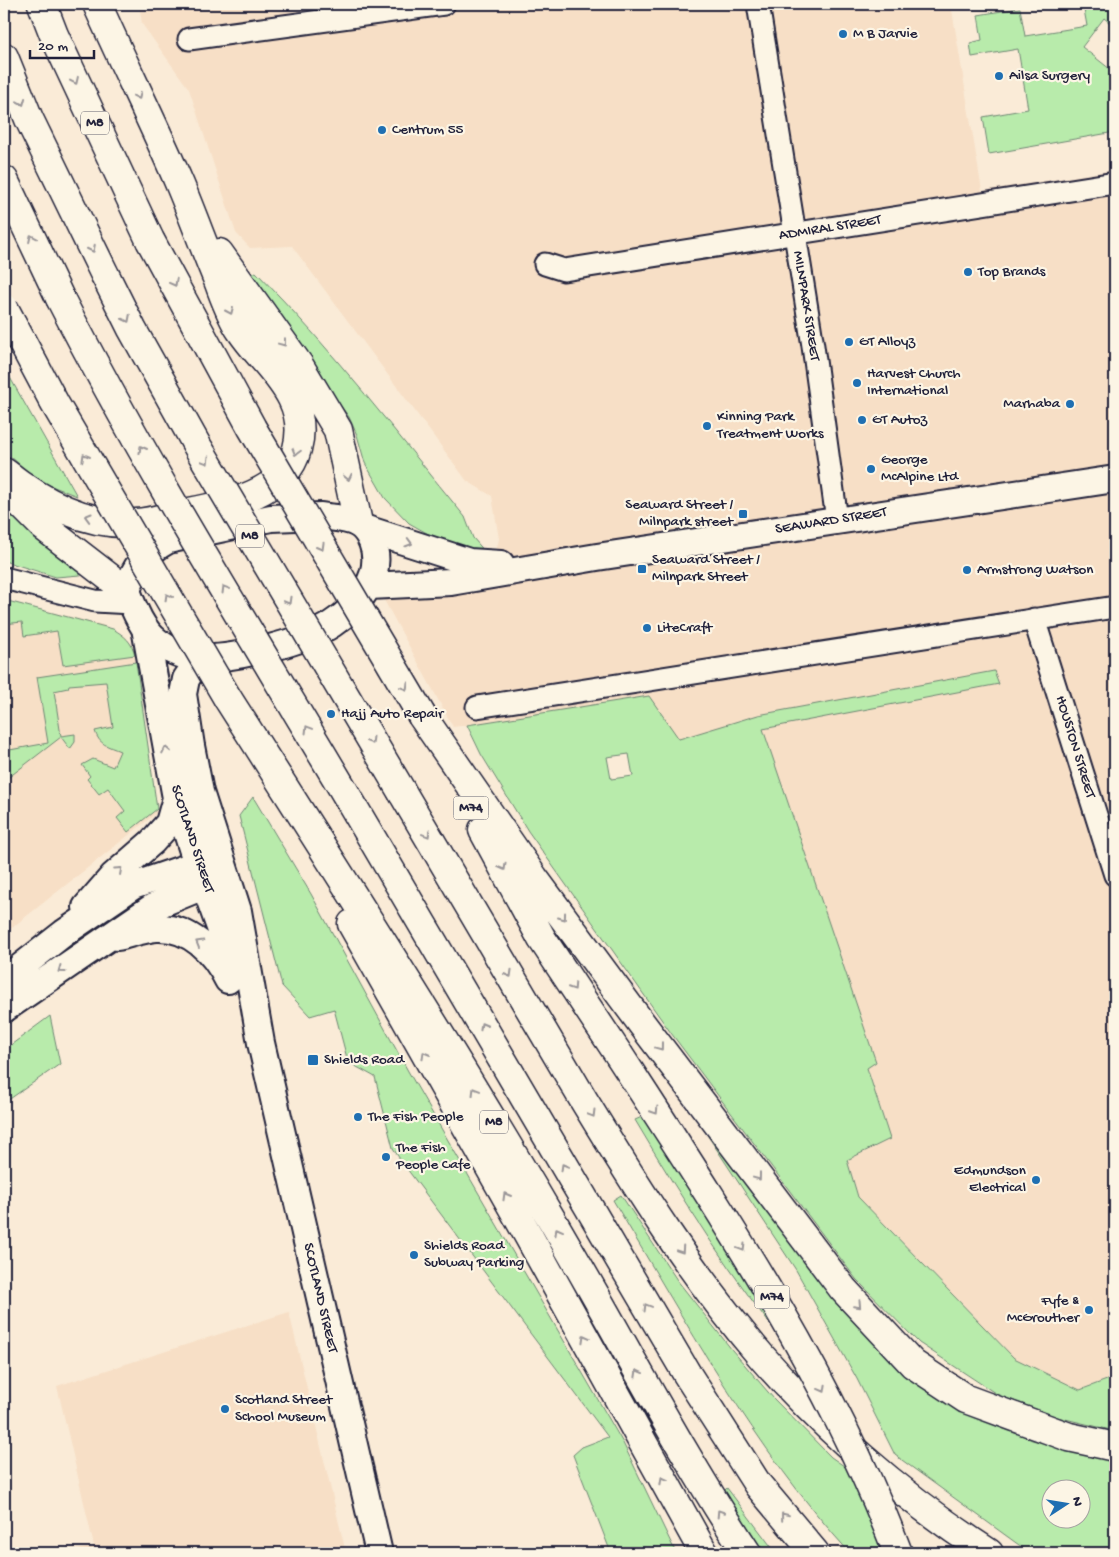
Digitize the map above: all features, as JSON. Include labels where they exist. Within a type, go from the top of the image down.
[{"type":"highway","name":"M8","points":[[42,4],[54,35],[150,240],[252,428],[422,716],[528,889],[843,1289],[913,1364],[966,1399],[1032,1425],[1069,1437],[1115,1447]]},
{"type":"highway","points":[[4,472],[37,495],[78,515],[107,523],[138,523],[212,508],[258,492],[268,487],[292,464],[298,448],[300,430],[298,413],[282,379],[254,348],[232,316],[180,185],[97,4]]},
{"type":"highway","name":"M8","points":[[4,57],[29,119],[132,329],[199,449],[618,1156],[717,1300],[761,1356],[804,1403],[879,1473],[950,1528],[989,1553]]},
{"type":"highway","name":"M8","points":[[4,180],[91,359],[139,443],[687,1374],[758,1485],[815,1553]]},
{"type":"highway","points":[[180,185],[227,267],[299,365],[338,430],[360,526]]},
{"type":"highway","name":"M8","points":[[4,308],[54,404],[228,699],[418,996],[551,1218],[706,1490],[747,1553]]},
{"type":"highway","points":[[4,486],[44,527],[129,597]]},
{"type":"highway","points":[[228,699],[704,1553]]},
{"type":"highway","name":"M74","points":[[528,889],[542,939],[620,1055],[717,1206],[787,1324],[863,1471],[898,1553]]},
{"type":"street","points":[[189,39],[444,4]]},
{"type":"street","name":"MILNPARK STREET","points":[[758,4],[795,234],[837,520]]},
{"type":"street","name":"ADMIRAL STREET","points":[[545,264],[564,270],[1115,183]]},
{"type":"street","name":"SEAWARD STREET","points":[[368,586],[451,582],[837,520],[1115,478]]},
{"type":"street","name":"SEAWARD STREET","points":[[129,597],[132,573],[143,558],[156,546],[168,540],[271,518],[321,516],[360,526],[469,562],[546,566]]},
{"type":"street","points":[[4,578],[95,601],[129,597],[145,628],[157,641],[169,649],[200,658],[221,658],[290,642],[331,625],[348,612],[374,575],[376,560],[371,541],[360,526]]},
{"type":"street","points":[[477,707],[1115,607]]},
{"type":"street","name":"HOUSTON STREET","points":[[1034,619],[1115,875]]},
{"type":"street","name":"SCOTLAND STREET","points":[[145,628],[176,798],[213,870],[238,911],[261,1043],[379,1553]]},
{"type":"street","name":"SCOTLAND STREET","points":[[200,658],[186,679],[183,694],[213,870]]},
{"type":"street","points":[[64,933],[113,876],[152,842],[169,823],[176,798]]},
{"type":"street","points":[[4,980],[64,933],[133,886],[213,870]]},
{"type":"street","points":[[4,1009],[100,941],[213,870]]},
{"type":"street","points":[[100,941],[156,928],[171,929],[205,945],[219,962],[261,1043]]},
{"type":"shaded area","points":[[139,4],[951,4],[982,191],[1115,170],[1115,1377],[1080,1390],[1014,1358],[858,1197],[847,1160],[890,1139],[867,1067],[876,1062],[679,739],[630,701],[453,727],[384,600],[456,582],[496,551],[499,539],[492,496],[467,481],[292,246],[250,248],[236,233],[189,89],[142,24]]},
{"type":"shaded area","points":[[4,600],[103,625],[125,636],[133,646],[158,812],[4,934]]},
{"type":"shaded area","points":[[289,1312],[346,1553],[66,1553],[94,1546],[57,1386]]},
{"type":"green space","points":[[1083,4],[1115,4],[1115,27],[1104,18],[1082,47],[1115,73],[1115,132],[989,154],[983,117],[1028,109],[1018,49],[972,57],[970,43],[982,40],[978,15],[1020,8],[1025,36],[1087,26]]},
{"type":"green space","points":[[256,272],[311,331],[389,423],[465,517],[473,538],[487,554],[439,540],[409,523],[385,498],[365,463],[357,435],[349,417],[301,353],[248,276]]},
{"type":"green space","points":[[4,367],[77,496],[39,481],[4,451]]},
{"type":"green space","points":[[16,507],[92,574],[56,577],[4,561],[4,533]]},
{"type":"green space","points":[[4,600],[113,629],[127,640],[132,646],[135,655],[63,665],[57,631],[24,636],[22,622],[4,624]]},
{"type":"green space","points":[[136,662],[157,809],[128,832],[117,818],[125,811],[108,788],[99,794],[87,779],[90,776],[82,765],[93,759],[113,767],[120,751],[102,742],[95,731],[113,727],[106,682],[69,685],[68,688],[54,691],[61,736],[75,734],[75,742],[70,749],[61,737],[4,781],[4,751],[48,743],[37,677]]},
{"type":"green space","points":[[994,671],[999,684],[763,729],[876,1062],[867,1068],[890,1139],[847,1160],[858,1197],[1014,1358],[1080,1390],[1115,1377],[1115,1431],[1057,1417],[998,1395],[919,1343],[856,1279],[671,1033],[528,831],[481,754],[467,725],[649,696],[679,739],[758,715]],"holes":[[[629,754],[633,776],[611,779],[607,757]]]},
{"type":"green space","points":[[253,797],[311,894],[408,1071],[623,1443],[676,1553],[611,1553],[573,1455],[582,1447],[608,1437],[401,1161],[393,1148],[375,1077],[348,1062],[334,1009],[310,1016],[282,986],[239,816]]},
{"type":"green space","points":[[50,1016],[60,1064],[4,1103],[4,1050]]},
{"type":"green space","points":[[679,1092],[949,1401],[1032,1440],[1115,1460],[1115,1553],[1030,1553],[895,1455],[857,1379],[796,1270]]},
{"type":"green space","points":[[642,1117],[724,1241],[791,1351],[728,1267],[671,1180],[635,1120]]},
{"type":"green space","points":[[621,1195],[677,1280],[732,1350],[774,1399],[831,1457],[854,1473],[886,1553],[850,1553],[815,1513],[783,1471],[723,1383],[613,1200]]},
{"type":"green space","points":[[727,1488],[776,1553],[765,1553],[724,1491]]},
{"type":"place","name":"M B Jarvie","points":[[843,34]]},
{"type":"place","name":"Ailsa Surgery","points":[[999,76]]},
{"type":"place","name":"Centrum 55","points":[[382,130]]},
{"type":"place","name":"Top Brands","points":[[968,272]]},
{"type":"place","name":"GT Alloyz","points":[[849,342]]},
{"type":"place","name":"Harvest Church International","points":[[857,383]]},
{"type":"place","name":"Marhaba","points":[[1070,404]]},
{"type":"place","name":"GT Autoz","points":[[862,420]]},
{"type":"place","name":"Kinning Park Treatment Works","points":[[707,426]]},
{"type":"place","name":"George McAlpine Ltd","points":[[871,469]]},
{"type":"place","name":"Seaward Street / Milnpark street","points":[[743,514]]},
{"type":"place","name":"Seaward Street / Milnpark Street","points":[[642,569]]},
{"type":"place","name":"Armstrong Watson","points":[[967,570]]},
{"type":"place","name":"LiteCraft","points":[[647,628]]},
{"type":"place","name":"Hajj Auto Repair","points":[[331,714]]},
{"type":"place","name":"Shields Road","points":[[313,1060]]},
{"type":"place","name":"The Fish People","points":[[358,1117]]},
{"type":"place","name":"The Fish People Cafe","points":[[386,1157]]},
{"type":"place","name":"Edmundson Electrical","points":[[1036,1180]]},
{"type":"place","name":"Shields Road Subway Parking","points":[[414,1255]]},
{"type":"place","name":"Fyfe & McGrouther","points":[[1089,1310]]},
{"type":"place","name":"Scotland Street School Museum","points":[[225,1409]]}]
